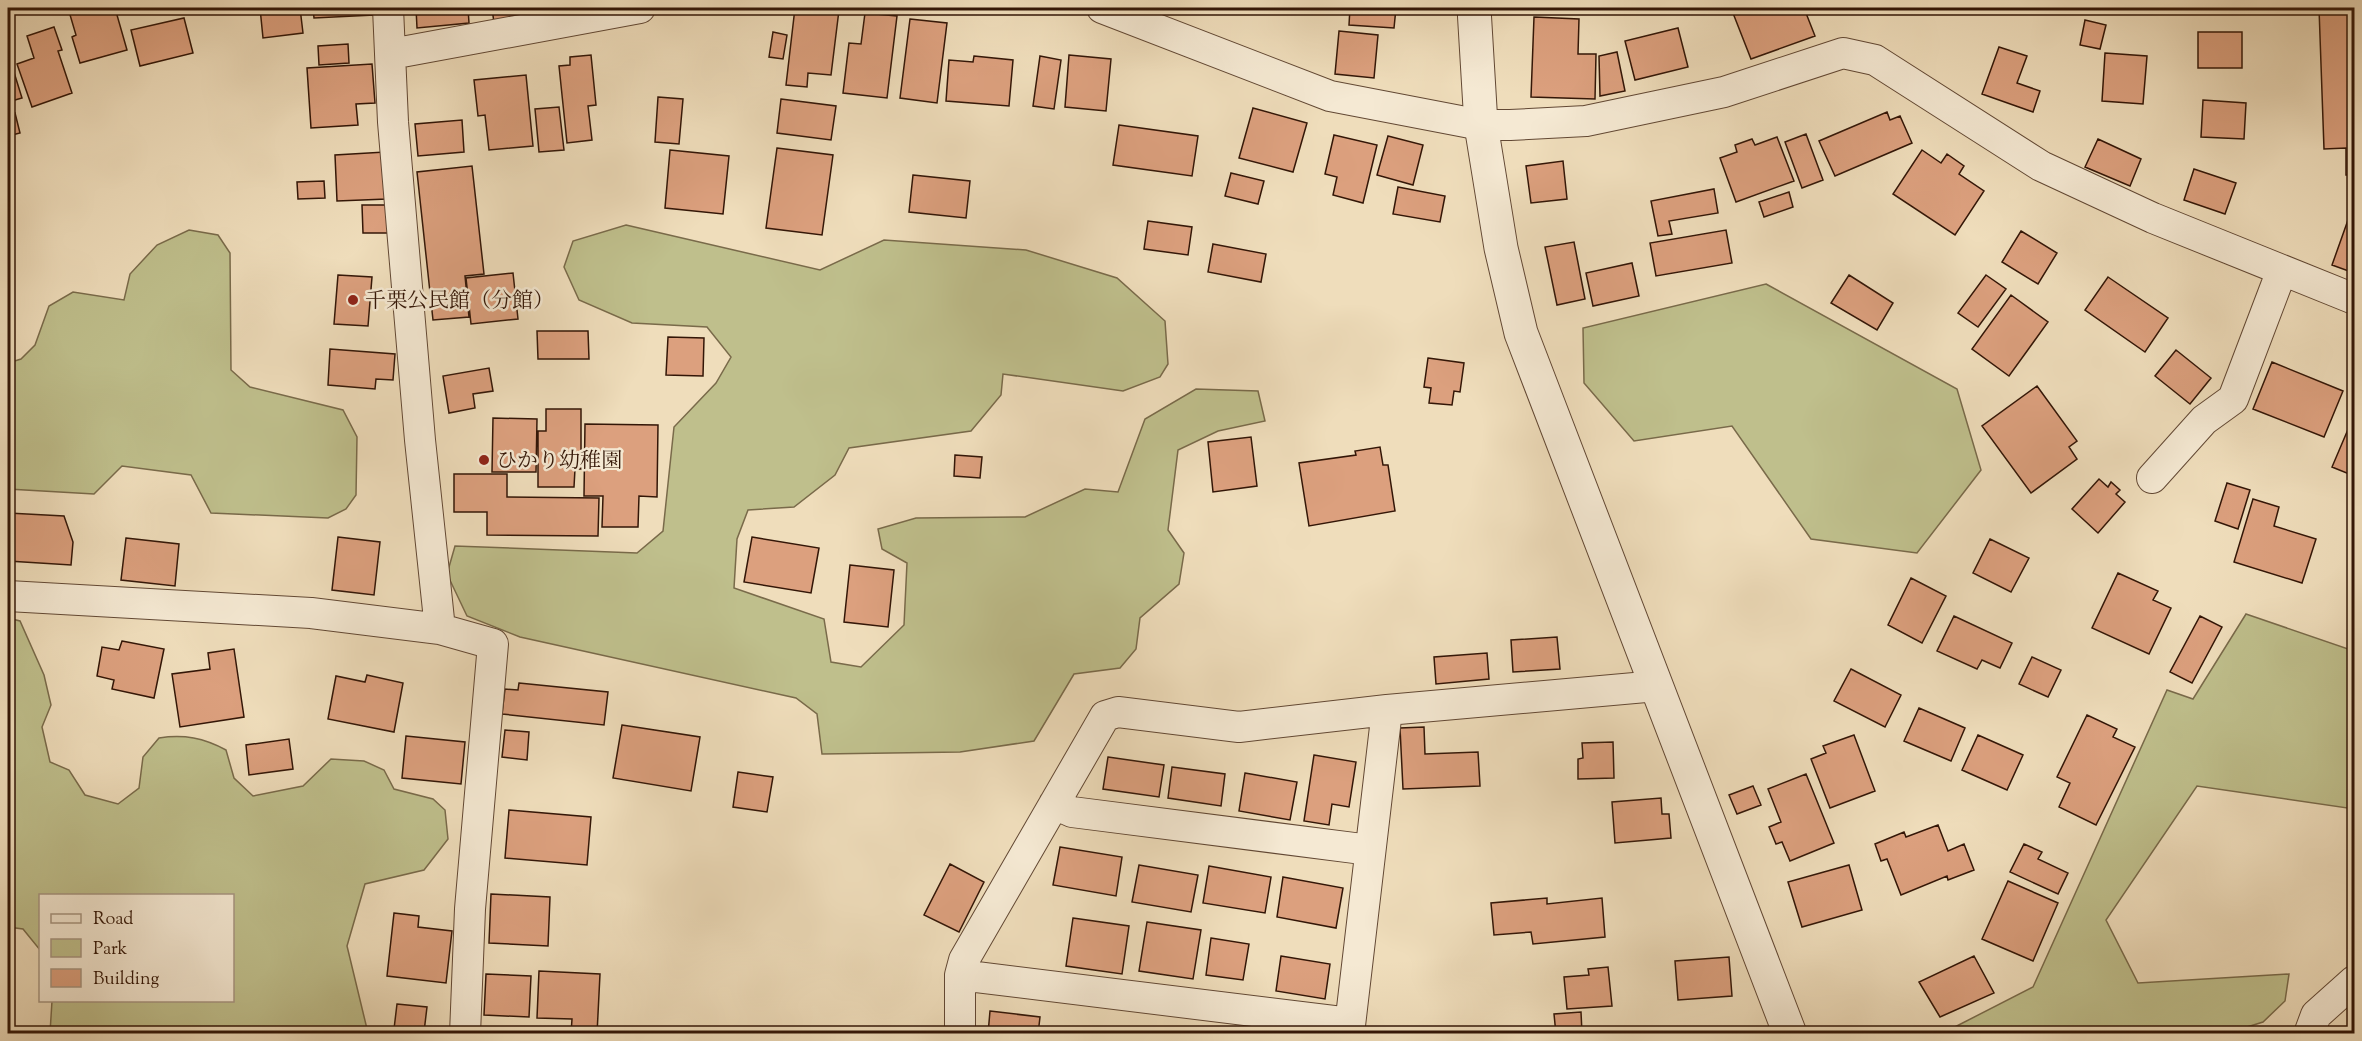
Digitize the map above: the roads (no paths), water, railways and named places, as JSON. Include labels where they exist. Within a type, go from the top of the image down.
[{"type":"street","points":[[388,8],[393,122],[420,440],[440,630]]},
{"type":"street","points":[[391,54],[639,8]]},
{"type":"street","points":[[1102,8],[1330,96],[1481,125],[1586,121],[1724,92],[1843,53],[1875,60],[2041,166],[2153,218],[2355,299]]},
{"type":"street","points":[[1474,8],[1481,125],[1501,248],[1521,333],[1790,1034]]},
{"type":"street","points":[[2152,478],[2204,420],[2233,399],[2282,270]]},
{"type":"street","points":[[8,596],[311,613],[440,630],[493,644],[471,898],[465,1034]]},
{"type":"street","points":[[960,1034],[960,975],[964,960],[1105,716],[1118,712],[1239,727],[1657,686]]},
{"type":"street","points":[[960,975],[1350,1028],[1387,711]]},
{"type":"street","points":[[1054,804],[1072,812],[1370,850]]},
{"type":"street","points":[[2309,1034],[2316,1015],[2355,981]]},
{"type":"place","name":"千栗公民館（分館）","points":[[353,300]]},
{"type":"place","name":"ひかり幼稚園","points":[[484,460]]}]
